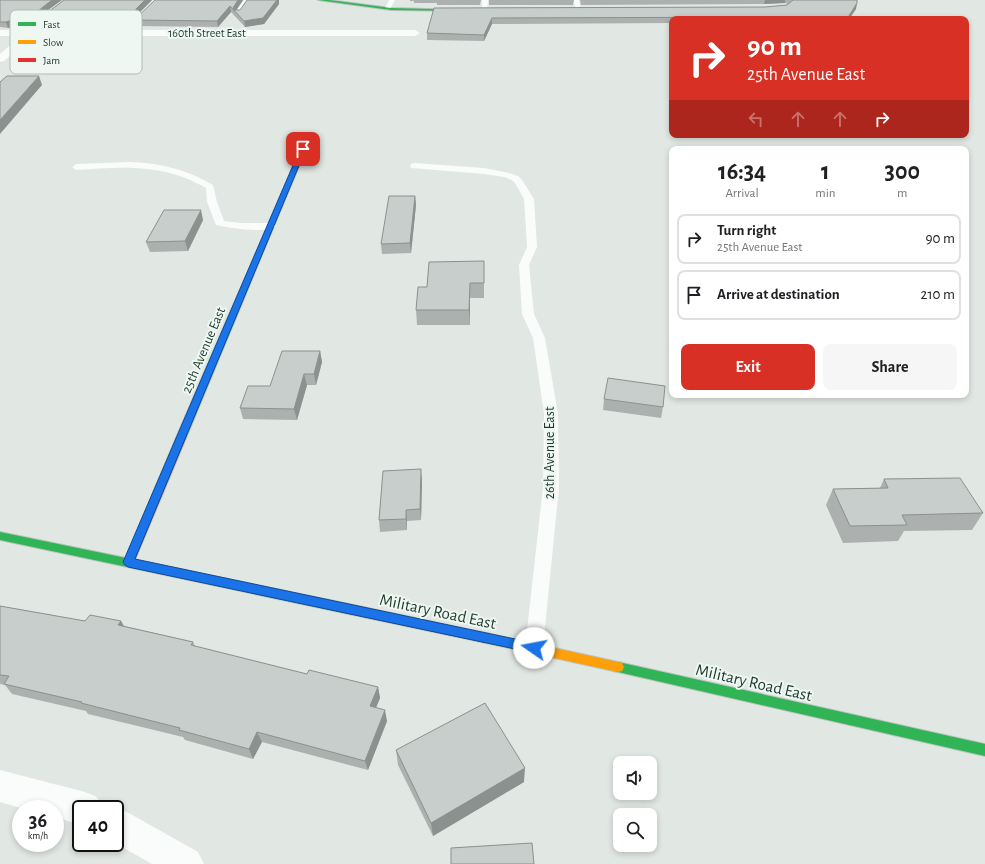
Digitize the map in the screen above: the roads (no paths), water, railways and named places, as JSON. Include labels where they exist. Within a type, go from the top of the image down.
[{"type":"street","points":[[320,0],[489,10]]},
{"type":"street","name":"160th Street East","points":[[142,33],[415,33]]},
{"type":"street","points":[[0,59],[10,51]]},
{"type":"street","name":"25th Avenue East","points":[[128,562],[303,149]]},
{"type":"street","name":"Military Road East","points":[[0,536],[534,648],[985,750]]},
{"type":"street","points":[[0,786],[72,805]]},
{"type":"street","points":[[124,829],[186,864]]},
{"type":"lane","points":[[54,10],[68,0]]},
{"type":"lane","points":[[142,14],[157,0]]},
{"type":"lane","points":[[238,14],[247,0]]},
{"type":"lane","points":[[485,0],[489,10]]},
{"type":"lane","points":[[576,0],[579,10]]},
{"type":"lane","points":[[76,166],[147,164],[171,168],[197,178],[210,186],[212,202],[220,223],[241,226],[271,226]]},
{"type":"lane","name":"26th Avenue East","points":[[414,166],[484,171],[506,175],[515,178],[519,182],[529,199],[532,247],[524,265],[528,314],[539,338],[551,414],[551,487],[534,648]]}]
